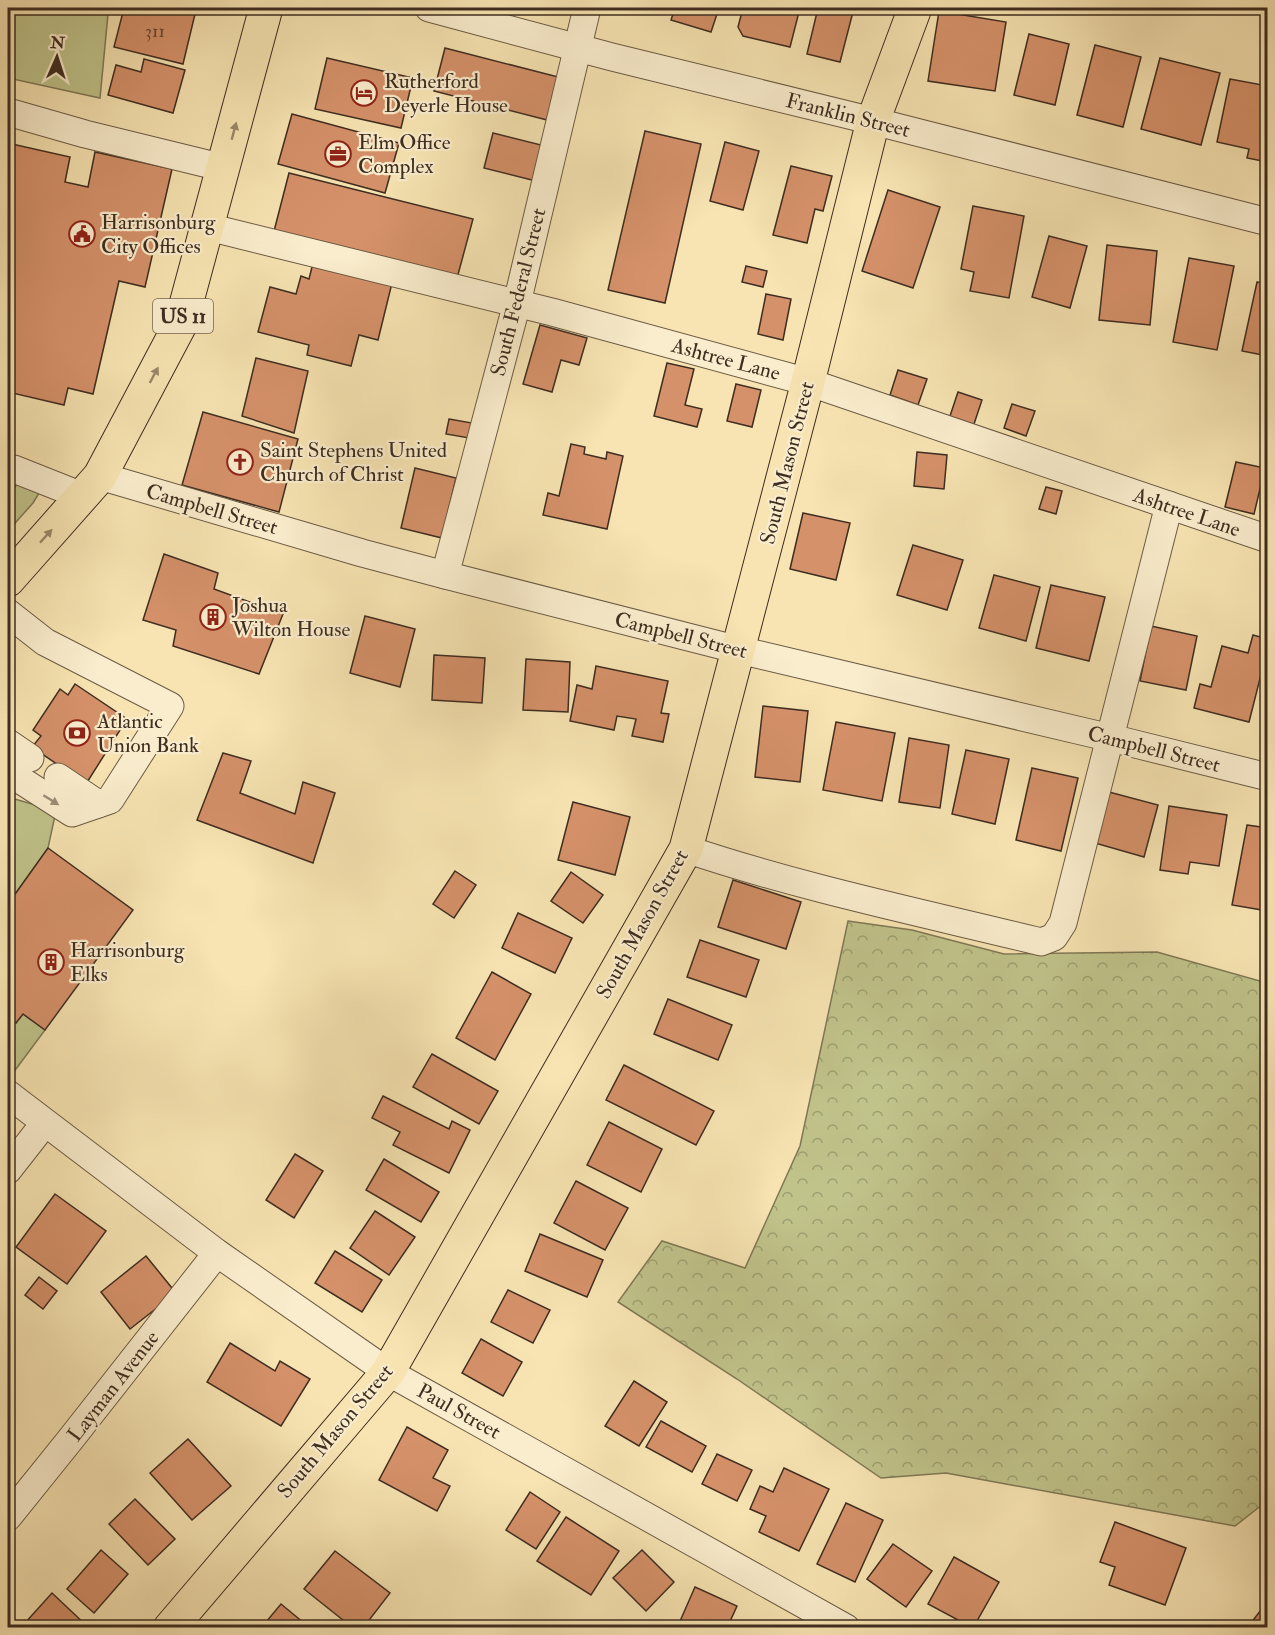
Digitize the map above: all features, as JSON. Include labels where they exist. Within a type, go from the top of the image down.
[{"type":"main road","name":"US 11","points":[[8,580],[91,486],[181,323],[267,8]]},
{"type":"main road","name":"South Mason Street","points":[[170,1628],[388,1371],[686,849],[808,382],[873,121],[915,8]]},
{"type":"street","name":"Franklin Street","points":[[429,8],[623,60],[1267,218]]},
{"type":"street","name":"South Federal Street","points":[[445,574],[517,303],[587,8]]},
{"type":"street","points":[[8,112],[224,168]]},
{"type":"street","name":"Ashtree Lane","points":[[208,227],[517,303],[808,382],[1268,540]]},
{"type":"street","name":"Campbell Street","points":[[14,469],[362,553],[739,650],[1268,777]]},
{"type":"street","points":[[686,849],[851,896],[1041,942],[1059,932],[1064,923],[1169,506]]},
{"type":"street","points":[[8,613],[45,642],[170,706],[110,800],[72,813],[19,765],[8,743]]},
{"type":"street","points":[[58,777],[98,804]]},
{"type":"street","name":"Paul Street","points":[[8,1094],[44,1124],[217,1253],[388,1371],[846,1628]]},
{"type":"street","points":[[8,1170],[44,1124]]},
{"type":"street","name":"Layman Avenue","points":[[8,1517],[217,1253]]},
{"type":"green space","points":[[8,8],[81,8],[108,14],[100,98],[8,78]]},
{"type":"green space","points":[[18,483],[41,490],[33,503],[8,531],[8,496]]},
{"type":"green space","points":[[8,797],[56,811],[48,848],[8,904]]},
{"type":"green space","points":[[848,921],[912,930],[1004,954],[1157,952],[1267,983],[1267,1501],[1235,1526],[946,1473],[881,1478],[737,1379],[618,1302],[662,1241],[745,1268],[800,1146]]},
{"type":"green space","points":[[23,1014],[45,1030],[10,1077],[8,1075],[8,1016],[16,1023]]},
{"type":"building","points":[[124,8],[167,8],[195,14],[183,64],[114,47]]},
{"type":"building","points":[[675,8],[719,8],[711,32],[671,20]]},
{"type":"building","points":[[743,8],[800,8],[790,47],[743,36],[738,27]]},
{"type":"building","points":[[818,8],[854,8],[840,62],[807,54]]},
{"type":"building","points":[[939,11],[1006,22],[995,91],[928,81]]},
{"type":"building","points":[[1029,34],[1069,44],[1055,105],[1014,95]]},
{"type":"building","points":[[1095,45],[1141,57],[1123,127],[1077,115]]},
{"type":"building","points":[[445,48],[566,79],[555,122],[434,91]]},
{"type":"building","name":"Rutherford Deyerle House","points":[[327,58],[413,78],[401,128],[315,109]]},
{"type":"building","points":[[1160,58],[1220,73],[1201,145],[1141,129]]},
{"type":"building","points":[[144,59],[185,70],[173,113],[108,95],[116,65],[141,72]]},
{"type":"building","points":[[1230,79],[1268,86],[1268,162],[1247,158],[1249,149],[1217,142]]},
{"type":"building","name":"Elm Office Complex","points":[[292,114],[399,143],[385,193],[278,164]]},
{"type":"building","points":[[645,131],[701,144],[665,303],[608,290]]},
{"type":"building","points":[[493,133],[545,146],[536,181],[484,168]]},
{"type":"building","points":[[725,142],[759,151],[743,210],[710,201]]},
{"type":"building","name":"Harrisonburg City Offices","points":[[12,144],[70,157],[65,182],[88,187],[95,152],[172,169],[145,287],[119,281],[93,394],[68,388],[64,405],[8,392],[8,165]]},
{"type":"building","points":[[791,166],[832,176],[823,211],[815,209],[807,243],[773,235]]},
{"type":"building","points":[[289,173],[473,219],[456,282],[273,235]]},
{"type":"building","points":[[888,190],[940,207],[913,288],[862,271]]},
{"type":"building","points":[[973,206],[1024,216],[1009,298],[970,291],[974,272],[961,269]]},
{"type":"building","points":[[1049,236],[1087,246],[1070,308],[1032,297]]},
{"type":"building","points":[[1107,245],[1157,251],[1150,325],[1099,320]]},
{"type":"building","points":[[1189,258],[1234,266],[1217,350],[1173,342]]},
{"type":"building","points":[[313,263],[392,283],[378,340],[359,335],[351,366],[307,355],[309,345],[258,332],[270,287],[296,294],[301,276],[309,279]]},
{"type":"building","points":[[746,266],[767,271],[763,287],[742,282]]},
{"type":"building","points":[[1257,282],[1268,284],[1268,356],[1242,351]]},
{"type":"building","points":[[766,294],[791,299],[783,340],[758,334]]},
{"type":"building","points":[[540,325],[587,338],[579,365],[561,360],[552,392],[523,384]]},
{"type":"building","points":[[256,358],[308,371],[294,433],[242,416]]},
{"type":"building","points":[[667,363],[694,369],[685,405],[702,409],[697,427],[654,416]]},
{"type":"building","points":[[898,370],[927,379],[918,405],[890,395]]},
{"type":"building","points":[[736,384],[761,390],[752,427],[727,421]]},
{"type":"building","points":[[958,392],[982,400],[973,427],[949,419]]},
{"type":"building","points":[[1012,404],[1035,411],[1026,436],[1004,428]]},
{"type":"building","name":"Saint Stephens United Church of Christ","points":[[203,412],[298,439],[279,512],[182,485]]},
{"type":"building","points":[[449,419],[472,423],[469,438],[446,434]]},
{"type":"building","points":[[571,444],[585,447],[584,454],[606,459],[607,452],[623,456],[607,529],[543,515],[548,493],[559,496]]},
{"type":"building","points":[[917,452],[947,455],[944,489],[914,486]]},
{"type":"building","points":[[1236,462],[1265,468],[1254,514],[1225,507]]},
{"type":"building","points":[[415,468],[456,478],[442,538],[401,528]]},
{"type":"building","points":[[1046,487],[1062,491],[1056,514],[1039,509]]},
{"type":"building","points":[[803,513],[850,523],[836,580],[790,569]]},
{"type":"building","points":[[913,545],[963,560],[947,610],[897,595]]},
{"type":"building","name":"Joshua Wilton House","points":[[164,554],[218,573],[214,589],[283,614],[259,674],[173,646],[176,630],[143,620]]},
{"type":"building","points":[[994,575],[1040,587],[1026,641],[979,628]]},
{"type":"building","points":[[1051,585],[1105,597],[1089,661],[1036,648]]},
{"type":"building","points":[[365,616],[415,629],[400,687],[350,673]]},
{"type":"building","points":[[1151,626],[1197,636],[1186,690],[1140,681]]},
{"type":"building","points":[[1253,635],[1268,639],[1268,647],[1249,722],[1194,708],[1200,684],[1211,687],[1222,646],[1248,653]]},
{"type":"building","points":[[434,655],[485,658],[482,703],[432,700]]},
{"type":"building","points":[[526,659],[570,662],[568,712],[523,710]]},
{"type":"building","points":[[596,666],[668,681],[661,713],[669,714],[663,742],[632,736],[636,719],[617,716],[614,730],[570,721],[577,685],[592,689]]},
{"type":"building","name":"Atlantic Union Bank","points":[[75,684],[127,719],[86,784],[32,747],[41,736],[33,730],[60,689],[68,695]]},
{"type":"building","points":[[763,706],[808,711],[800,782],[755,777]]},
{"type":"building","points":[[836,722],[895,733],[882,801],[823,790]]},
{"type":"building","points":[[909,738],[949,745],[940,808],[899,802]]},
{"type":"building","points":[[966,750],[1009,759],[995,824],[952,814]]},
{"type":"building","points":[[223,753],[251,761],[240,793],[295,814],[303,782],[335,793],[313,863],[197,820]]},
{"type":"building","points":[[1032,768],[1078,778],[1061,851],[1016,840]]},
{"type":"building","points":[[1109,792],[1158,805],[1144,857],[1095,843]]},
{"type":"building","points":[[573,802],[630,817],[615,875],[558,860]]},
{"type":"building","points":[[1169,806],[1227,815],[1219,866],[1190,862],[1188,874],[1160,870]]},
{"type":"building","points":[[1247,825],[1268,828],[1268,911],[1232,905]]},
{"type":"building","name":"Harrisonburg Elks","points":[[48,848],[133,910],[45,1030],[23,1014],[16,1023],[8,1016],[8,904]]},
{"type":"building","points":[[455,871],[476,885],[454,918],[433,904]]},
{"type":"building","points":[[571,872],[603,895],[583,923],[551,901]]},
{"type":"building","points":[[733,880],[801,902],[786,949],[718,927]]},
{"type":"building","points":[[518,913],[572,938],[555,973],[502,948]]},
{"type":"building","points":[[700,940],[759,960],[746,997],[687,977]]},
{"type":"building","points":[[492,972],[531,994],[495,1060],[456,1038]]},
{"type":"building","points":[[668,999],[732,1025],[718,1060],[654,1034]]},
{"type":"building","points":[[432,1054],[498,1091],[479,1124],[413,1087]]},
{"type":"building","points":[[624,1065],[714,1111],[696,1145],[606,1100]]},
{"type":"building","points":[[383,1096],[449,1129],[452,1121],[470,1130],[449,1173],[393,1145],[400,1132],[372,1118]]},
{"type":"building","points":[[609,1122],[662,1149],[641,1192],[587,1165]]},
{"type":"building","points":[[295,1154],[323,1171],[294,1218],[266,1200]]},
{"type":"building","points":[[384,1159],[439,1192],[421,1222],[366,1190]]},
{"type":"building","points":[[576,1181],[628,1208],[605,1250],[554,1223]]},
{"type":"building","points":[[55,1194],[106,1231],[67,1284],[16,1247]]},
{"type":"building","points":[[375,1211],[415,1237],[389,1275],[350,1248]]},
{"type":"building","points":[[540,1234],[603,1260],[587,1297],[525,1271]]},
{"type":"building","points":[[335,1251],[382,1280],[362,1312],[315,1283]]},
{"type":"building","points":[[146,1256],[176,1293],[130,1329],[101,1292]]},
{"type":"building","points":[[39,1277],[57,1291],[43,1309],[25,1295]]},
{"type":"building","points":[[508,1290],[550,1310],[533,1343],[491,1322]]},
{"type":"building","points":[[481,1339],[522,1362],[503,1396],[462,1373]]},
{"type":"building","points":[[230,1343],[275,1371],[280,1361],[310,1379],[281,1426],[207,1382]]},
{"type":"building","points":[[634,1381],[667,1402],[639,1446],[605,1426]]},
{"type":"building","points":[[661,1421],[706,1446],[692,1472],[646,1447]]},
{"type":"building","points":[[407,1427],[448,1450],[433,1478],[450,1486],[437,1511],[379,1480]]},
{"type":"building","points":[[188,1439],[231,1486],[192,1520],[150,1473]]},
{"type":"building","points":[[717,1454],[752,1470],[737,1501],[702,1484]]},
{"type":"building","points":[[784,1468],[829,1489],[799,1551],[759,1532],[766,1516],[750,1509],[760,1486],[773,1492]]},
{"type":"building","points":[[530,1492],[560,1512],[536,1549],[506,1530]]},
{"type":"building","points":[[135,1499],[175,1539],[148,1565],[109,1524]]},
{"type":"building","points":[[846,1503],[883,1520],[855,1582],[817,1564]]},
{"type":"building","points":[[566,1517],[619,1551],[591,1595],[537,1561]]},
{"type":"building","points":[[1115,1522],[1186,1548],[1165,1605],[1109,1585],[1115,1567],[1100,1562]]},
{"type":"building","points":[[893,1544],[932,1571],[906,1607],[867,1579]]},
{"type":"building","points":[[101,1550],[128,1574],[94,1613],[67,1589]]},
{"type":"building","points":[[642,1550],[674,1582],[646,1611],[613,1578]]},
{"type":"building","points":[[335,1551],[390,1593],[363,1628],[353,1628],[304,1589]]},
{"type":"building","points":[[954,1557],[999,1582],[973,1628],[928,1604]]},
{"type":"building","points":[[695,1587],[737,1606],[727,1628],[677,1628]]},
{"type":"building","points":[[52,1593],[89,1628],[30,1628],[25,1623]]},
{"type":"building","points":[[1268,1601],[1268,1628],[1247,1628]]},
{"type":"building","points":[[281,1604],[310,1628],[261,1628]]},
{"type":"place","name":"Rutherford Deyerle House","points":[[364,93]]},
{"type":"place","name":"Elm Office Complex","points":[[338,154]]},
{"type":"place","name":"Harrisonburg City Offices","points":[[82,234]]},
{"type":"place","name":"Saint Stephens United Church of Christ","points":[[240,462]]},
{"type":"place","name":"Joshua Wilton House","points":[[213,617]]},
{"type":"place","name":"Atlantic Union Bank","points":[[77,733]]},
{"type":"place","name":"Harrisonburg Elks","points":[[51,962]]}]
